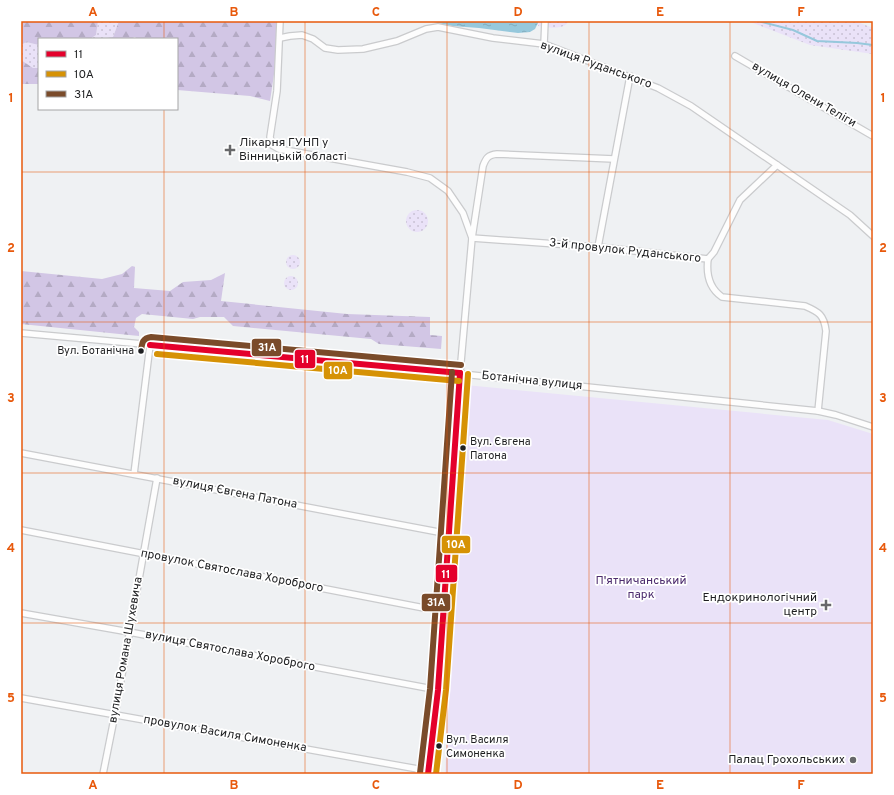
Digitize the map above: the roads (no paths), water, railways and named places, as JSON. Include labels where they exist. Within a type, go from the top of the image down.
[{"type":"street","points":[[280,21],[277,91],[270,137],[272,145],[279,150],[406,172],[430,178],[448,191],[464,213],[472,238]]},
{"type":"street","points":[[544,44],[545,21]]},
{"type":"street","name":"вулиця Руданського","points":[[280,38],[302,36],[313,39],[325,48],[338,50],[363,49],[397,42],[426,29],[438,27],[493,38],[544,44],[630,76],[658,88],[691,106],[850,216],[873,236]]},
{"type":"street","name":"вулиця Олени Теліги","points":[[735,56],[873,136]]},
{"type":"street","points":[[598,248],[630,76]]},
{"type":"street","points":[[428,772],[438,690],[460,373],[472,238],[483,166],[486,158],[490,155],[497,154],[614,159]]},
{"type":"street","name":"3-й провулок Руданського","points":[[472,238],[598,248],[708,259],[714,252],[740,200],[777,165]]},
{"type":"street","points":[[708,259],[708,280],[715,292],[722,298],[805,306],[820,314],[824,321],[826,331],[818,411]]},
{"type":"street","name":"Ботанічна вулиця","points":[[21,333],[460,373],[818,411],[873,427]]},
{"type":"street","points":[[134,474],[150,344]]},
{"type":"street","name":"вулиця Євгена Патона","points":[[21,453],[449,534]]},
{"type":"street","name":"вулиця Романа Шухевича","points":[[103,774],[157,478]]},
{"type":"street","name":"провулок Святослава Хороброго","points":[[21,530],[424,608],[443,610]]},
{"type":"street","name":"вулиця Святослава Хороброго","points":[[21,613],[438,690]]},
{"type":"street","name":"провулок Василя Симоненка","points":[[21,698],[428,772]]},
{"type":"water","points":[[429,21],[539,21],[535,29],[530,32],[518,33],[452,26]]},
{"type":"waterway","points":[[758,21],[793,30],[817,41],[873,45]]},
{"type":"place","name":"Лікарня ГУНП у Вінницькій області","points":[[230,150]]},
{"type":"place","name":"Вул. Ботанічна","points":[[141,351]]},
{"type":"place","name":"Вул. Євгена Патона","points":[[463,448]]},
{"type":"place","name":"Ендокринологічний центр","points":[[826,605]]},
{"type":"place","name":"Вул. Василя Симоненка","points":[[439,746]]},
{"type":"place","name":"Палац Грохольських","points":[[853,760]]},
{"type":"park label","name":"П'ятничанський парк","points":[[641,588]]}]
